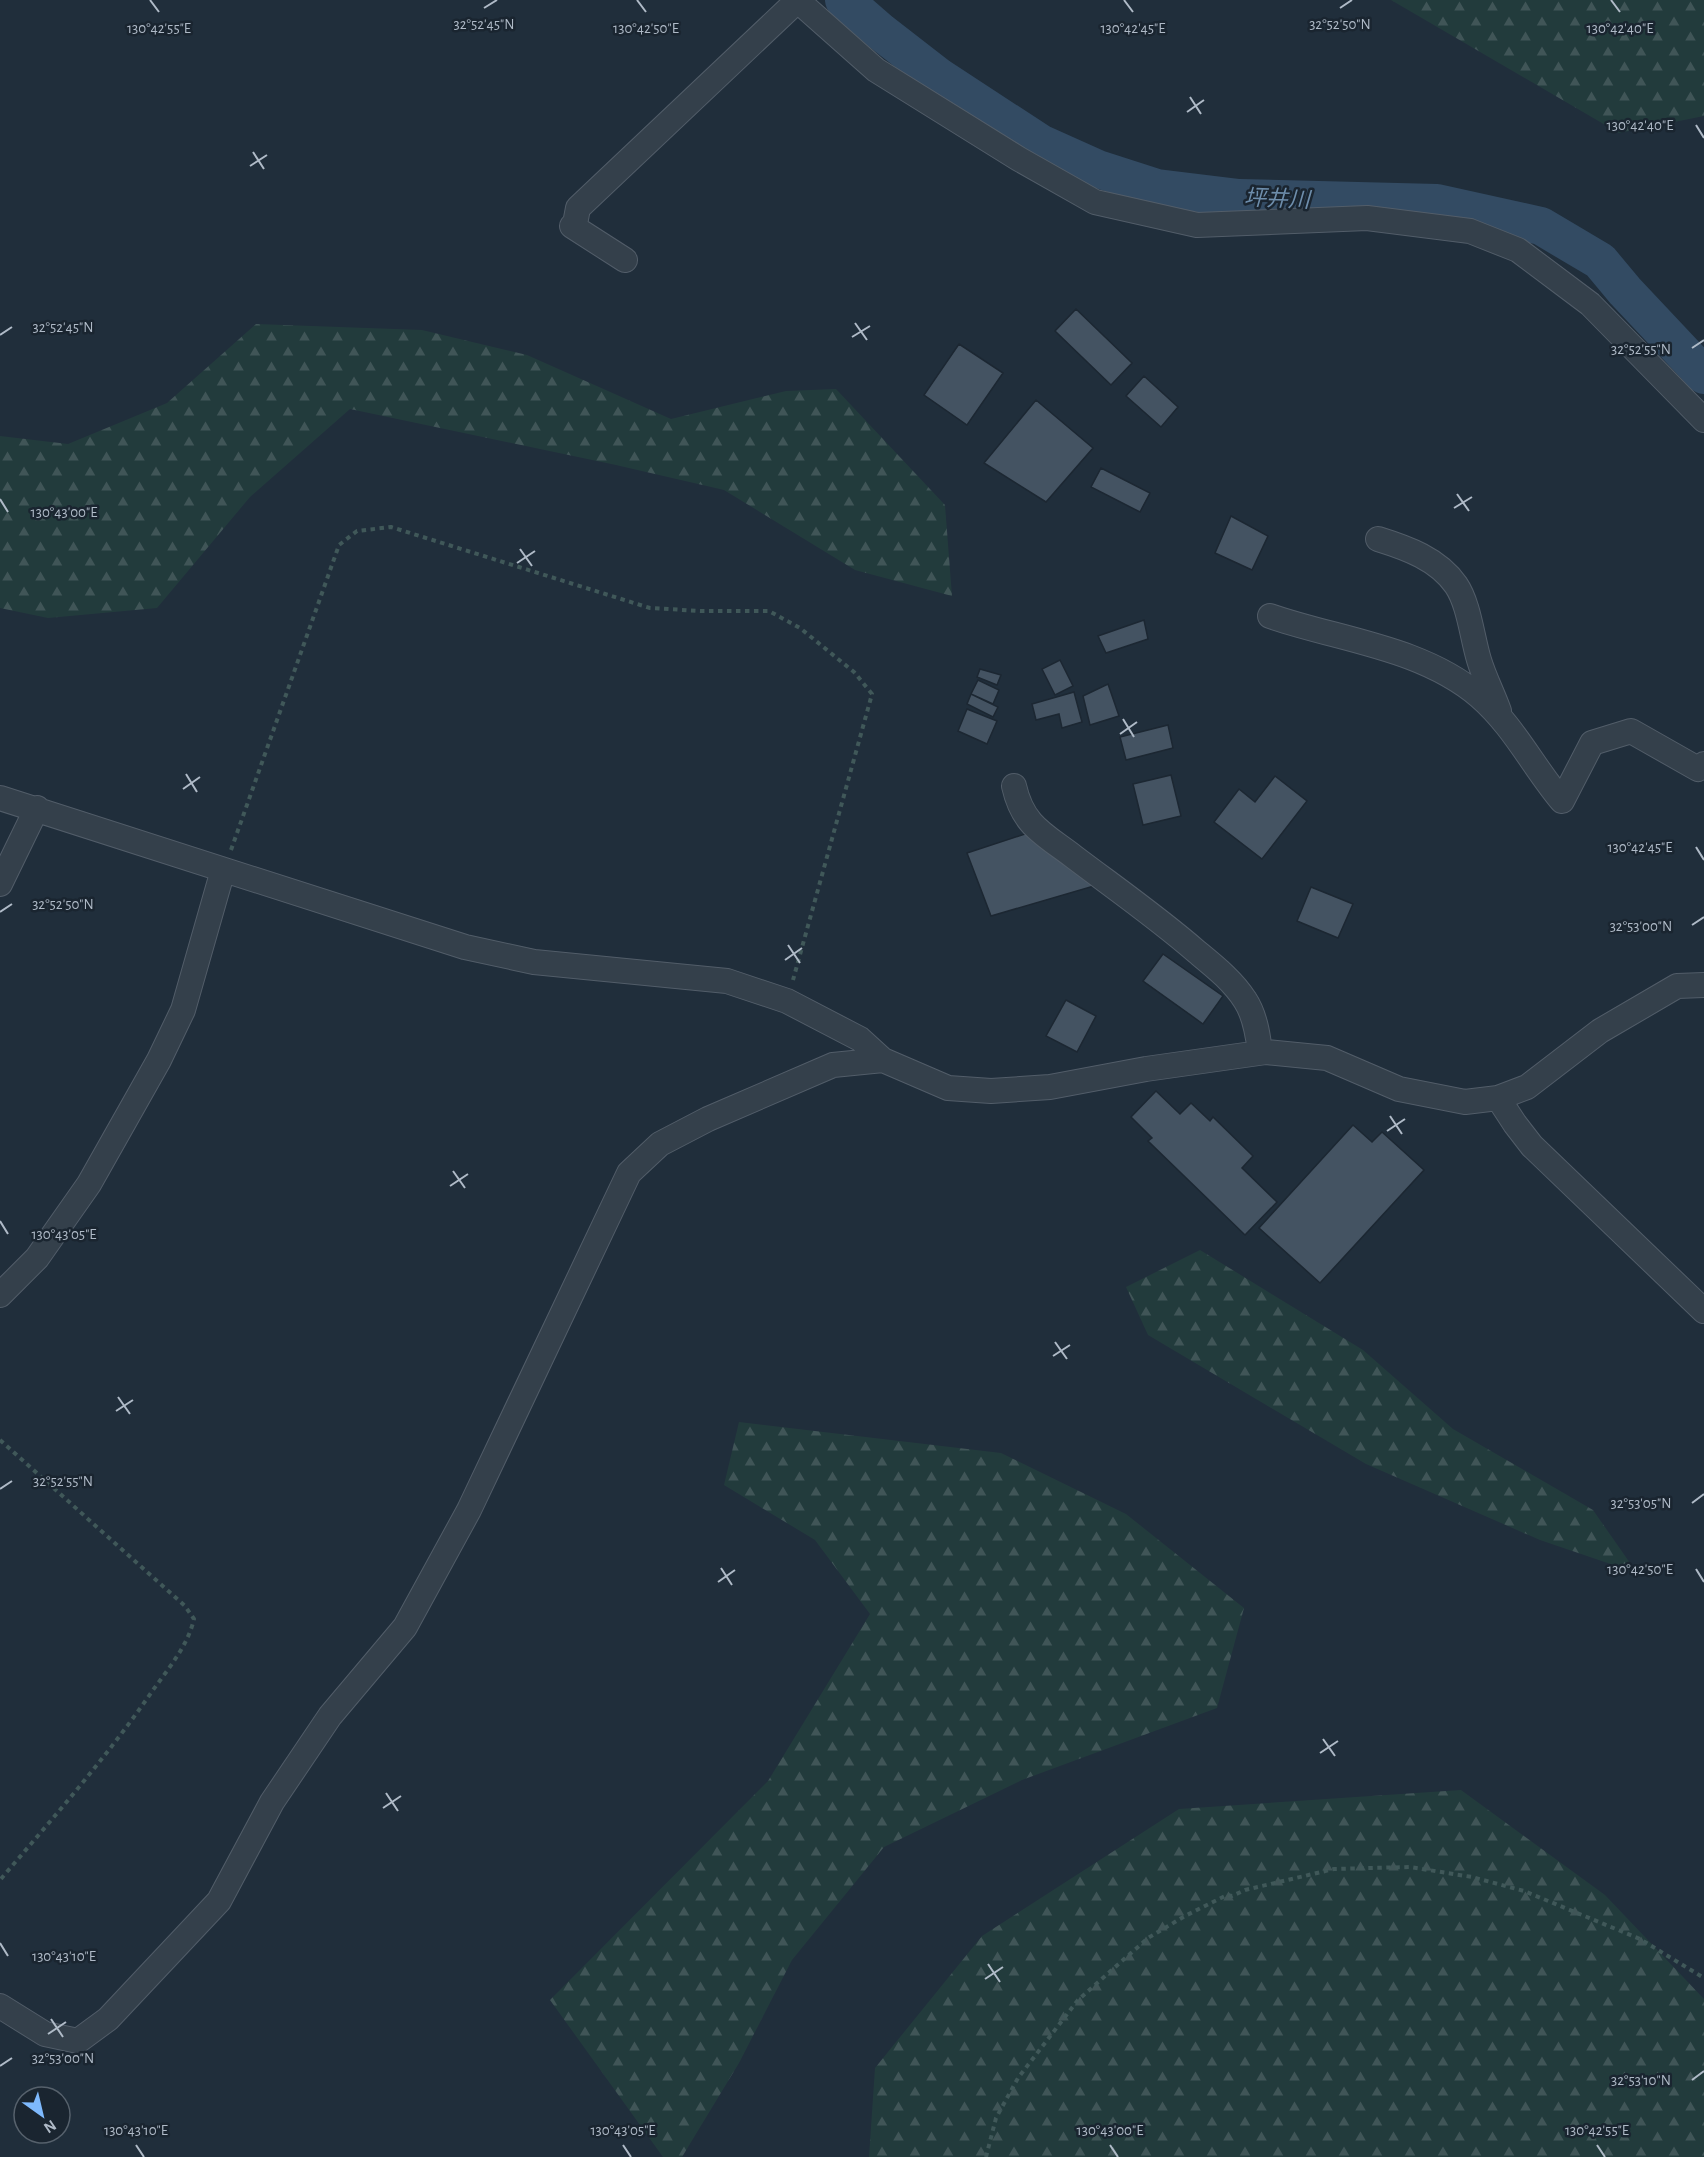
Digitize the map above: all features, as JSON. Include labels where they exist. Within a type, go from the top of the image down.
[{"type":"street","points":[[625,260],[572,226],[575,224],[578,208],[798,0],[876,70],[1018,159],[1095,202],[1197,225],[1367,218],[1470,231],[1518,250],[1590,304],[1704,420]]},
{"type":"street","points":[[1378,539],[1407,548],[1424,558],[1438,567],[1456,586],[1467,613],[1480,662],[1505,725]]},
{"type":"street","points":[[1270,616],[1431,665],[1450,675],[1480,697],[1505,725],[1562,801],[1592,743],[1630,731],[1698,769],[1704,764]]},
{"type":"street","points":[[1014,786],[1020,806],[1031,824],[1161,921],[1223,974],[1251,1010],[1258,1034],[1260,1052]]},
{"type":"street","points":[[0,798],[465,947],[534,962],[727,981],[787,1000],[860,1039],[883,1060],[948,1088],[991,1091],[1050,1087],[1260,1052],[1327,1058],[1399,1089],[1465,1102],[1498,1098],[1527,1087],[1600,1031],[1677,986],[1704,985]]},
{"type":"street","points":[[0,884],[37,808]]},
{"type":"street","points":[[0,1295],[37,1258],[89,1184],[159,1060],[183,1010],[223,870]]},
{"type":"street","points":[[0,2006],[45,2034],[78,2041],[108,2019],[219,1901],[272,1802],[330,1716],[405,1628],[469,1510],[629,1173],[660,1144],[708,1119],[832,1065],[883,1060]]},
{"type":"street","points":[[1498,1098],[1532,1146],[1704,1311]]},
{"type":"path","points":[[223,870],[339,546],[357,531],[391,527],[650,608],[769,611],[800,628],[854,672],[872,694],[787,1000]]},
{"type":"path","points":[[0,1440],[185,1606],[194,1619],[191,1631],[172,1663],[127,1729],[0,1880]]},
{"type":"path","points":[[986,2157],[996,2118],[1018,2078],[1078,2000],[1148,1938],[1227,1895],[1232,1896],[1245,1890],[1334,1869],[1410,1868],[1472,1877],[1524,1891],[1640,1939],[1704,1978]]},
{"type":"green space","points":[[1391,0],[1704,0],[1704,116],[1619,133]]},
{"type":"green space","points":[[256,324],[422,330],[527,355],[671,419],[786,391],[836,389],[945,505],[952,596],[855,570],[724,490],[350,409],[250,497],[157,608],[48,618],[0,608],[0,436],[68,444],[167,403]]},
{"type":"green space","points":[[1200,1250],[1363,1350],[1453,1429],[1593,1510],[1637,1573],[1540,1540],[1366,1464],[1148,1335],[1126,1287]]},
{"type":"green space","points":[[739,1422],[1001,1453],[1126,1514],[1244,1608],[1217,1708],[1022,1780],[884,1847],[792,1960],[739,2063],[682,2157],[663,2157],[550,2000],[768,1781],[870,1614],[815,1540],[724,1485]]},
{"type":"green space","points":[[1461,1790],[1605,1895],[1704,1999],[1704,2157],[869,2157],[875,2068],[982,1936],[1179,1809]]},
{"type":"building","points":[[1076,309],[1132,363],[1111,385],[1055,331]]},
{"type":"building","points":[[959,344],[1003,373],[967,425],[924,395]]},
{"type":"building","points":[[1144,376],[1178,407],[1161,427],[1126,396]]},
{"type":"building","points":[[1036,400],[1093,448],[1046,502],[984,463]]},
{"type":"building","points":[[1101,468],[1150,493],[1140,512],[1091,487]]},
{"type":"building","points":[[1231,516],[1268,536],[1252,570],[1215,553]]},
{"type":"building","points":[[1144,620],[1148,639],[1106,653],[1098,636]]},
{"type":"building","points":[[1060,660],[1073,686],[1055,695],[1042,669]]},
{"type":"building","points":[[980,669],[1001,675],[997,685],[977,677]]},
{"type":"building","points":[[978,680],[999,690],[993,704],[971,694]]},
{"type":"building","points":[[1108,684],[1119,716],[1090,725],[1083,696]]},
{"type":"building","points":[[1074,692],[1082,722],[1062,728],[1059,714],[1036,720],[1032,704]]},
{"type":"building","points":[[971,694],[998,707],[993,717],[967,704]]},
{"type":"building","points":[[967,709],[997,721],[987,744],[958,731]]},
{"type":"building","points":[[1168,725],[1173,748],[1126,760],[1120,737]]},
{"type":"building","points":[[1171,775],[1181,816],[1143,825],[1133,784]]},
{"type":"building","points":[[1275,776],[1307,801],[1262,859],[1214,822],[1239,789],[1255,802]]},
{"type":"building","points":[[1031,832],[1094,886],[991,916],[967,853]]},
{"type":"building","points":[[1311,887],[1353,904],[1338,938],[1297,921]]},
{"type":"building","points":[[1163,954],[1223,996],[1203,1024],[1143,981]]},
{"type":"building","points":[[1066,1000],[1096,1016],[1077,1052],[1046,1036]]},
{"type":"building","points":[[1156,1091],[1180,1114],[1191,1103],[1210,1121],[1213,1117],[1253,1156],[1242,1168],[1277,1202],[1245,1235],[1148,1141],[1152,1138],[1131,1117]]},
{"type":"building","points":[[1353,1125],[1372,1142],[1382,1132],[1424,1170],[1320,1283],[1259,1228]]},
{"type":"waterway","name":"坪井川","points":[[844,0],[939,77],[1040,143],[1098,169],[1157,188],[1239,198],[1437,203],[1541,226],[1600,261],[1704,375]]}]
